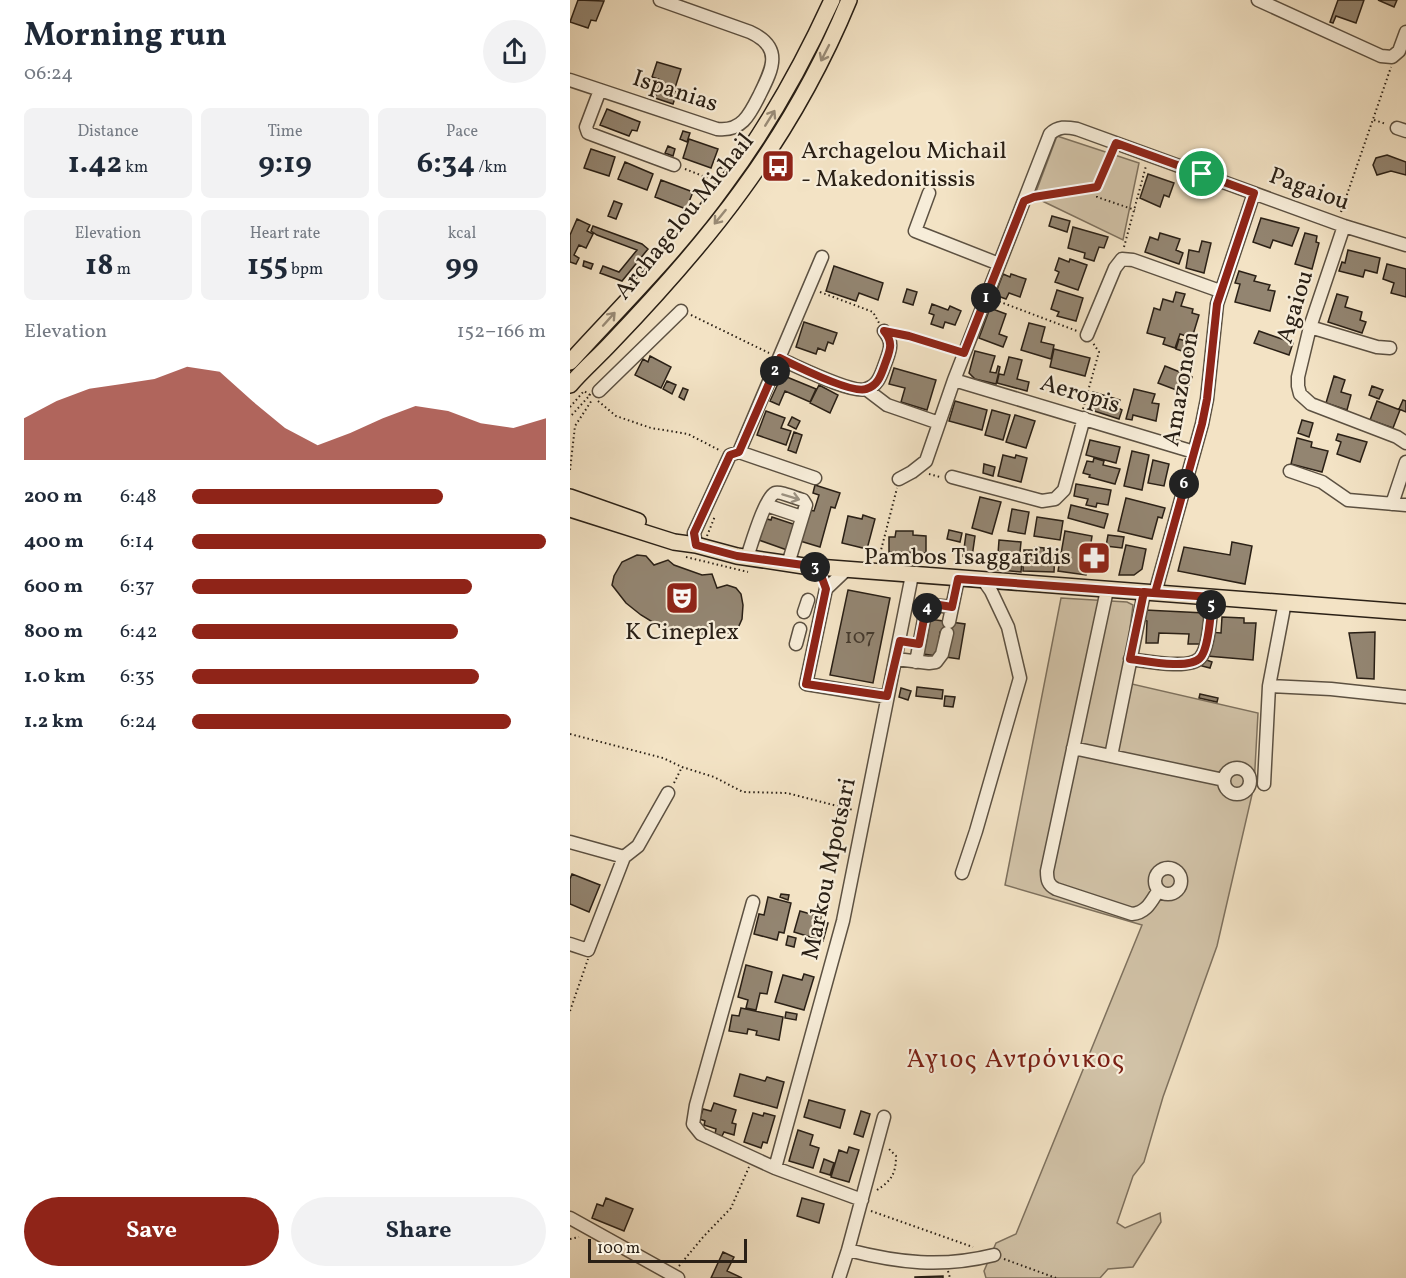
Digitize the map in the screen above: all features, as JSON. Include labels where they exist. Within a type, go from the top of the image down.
[{"type":"main road","name":"Archagelou Michail","points":[[572,356],[684,237],[726,184],[755,143],[797,73],[832,0]]},
{"type":"main road","name":"Archagelou Michail","points":[[570,385],[696,247],[741,192],[795,110],[828,48],[849,0]]},
{"type":"main road","points":[[570,497],[676,535],[696,545]]},
{"type":"main road","points":[[570,510],[658,538],[788,564],[1406,612]]},
{"type":"street","name":"Ispanias","points":[[570,80],[717,129],[733,129],[741,124],[749,115],[773,65],[772,53],[766,42],[750,32],[660,0]]},
{"type":"street","points":[[1258,0],[1381,56],[1392,57],[1399,51],[1406,32]]},
{"type":"street","points":[[600,90],[586,127],[588,133],[674,165]]},
{"type":"street","name":"Pagaiou","points":[[1024,201],[1050,135],[1062,127],[1077,129],[1340,224],[1406,245]]},
{"type":"street","points":[[929,193],[915,231],[999,264]]},
{"type":"street","name":"Amazonon","points":[[1111,756],[1130,659],[1194,452],[1207,399],[1220,291],[1254,193]]},
{"type":"street","points":[[899,479],[926,461],[964,353],[1024,201]]},
{"type":"street","name":"Agaiou","points":[[1340,224],[1310,327],[1298,386],[1305,399],[1311,404],[1397,437],[1406,443]]},
{"type":"street","points":[[739,452],[822,257]]},
{"type":"street","points":[[1087,335],[1115,268],[1122,259],[1133,260],[1220,291]]},
{"type":"street","points":[[597,394],[681,311]]},
{"type":"street","points":[[1310,327],[1377,347],[1390,348]]},
{"type":"street","points":[[866,389],[879,380],[891,346],[891,339],[884,331]]},
{"type":"street","points":[[780,358],[851,388],[866,389],[887,405],[939,423]]},
{"type":"street","name":"Aeropis","points":[[954,380],[1194,452]]},
{"type":"street","points":[[952,477],[1042,501],[1055,499],[1064,490],[1082,418]]},
{"type":"street","points":[[696,545],[694,533],[730,455],[739,452],[815,478]]},
{"type":"street","points":[[1392,504],[1406,462]]},
{"type":"street","points":[[1290,471],[1322,482],[1348,500],[1406,505]]},
{"type":"street","points":[[747,557],[766,506],[802,517],[788,564]]},
{"type":"street","points":[[818,567],[826,589],[806,684],[887,696]]},
{"type":"street","points":[[826,589],[846,570]]},
{"type":"street","name":"Markou Mpotsari","points":[[775,1168],[843,921],[912,575]]},
{"type":"street","points":[[896,659],[933,663],[938,660],[943,651],[958,579]]},
{"type":"street","points":[[962,873],[1020,678],[1008,627],[984,581]]},
{"type":"street","points":[[1107,590],[1047,871],[1049,884],[1056,889],[1132,914],[1145,910],[1158,891]]},
{"type":"street","points":[[1130,659],[1181,664],[1192,663],[1201,658],[1205,648],[1212,597]]},
{"type":"street","points":[[1264,784],[1269,686],[1285,602]]},
{"type":"street","points":[[916,662],[928,607],[933,604],[952,607]]},
{"type":"street","points":[[796,644],[800,629]]},
{"type":"street","points":[[900,641],[919,644]]},
{"type":"street","points":[[1269,686],[1331,689],[1406,697]]},
{"type":"street","points":[[1073,748],[1224,780]]},
{"type":"street","points":[[570,944],[588,950],[624,857],[638,846],[668,794]]},
{"type":"street","points":[[570,842],[624,857]]},
{"type":"street","points":[[753,902],[694,1113],[693,1124],[701,1134],[754,1159],[861,1203]]},
{"type":"street","points":[[838,1278],[848,1250],[884,1117]]},
{"type":"street","points":[[571,1221],[674,1276]]},
{"type":"street","points":[[848,1250],[886,1259],[928,1263],[974,1260],[994,1255]]},
{"type":"path","points":[[1340,224],[1388,75]]},
{"type":"path","points":[[1374,120],[1402,129]]},
{"type":"path","points":[[1116,143],[1097,187],[1097,197],[1135,210]]},
{"type":"path","points":[[1122,259],[1149,155]]},
{"type":"path","points":[[674,165],[726,184]]},
{"type":"path","points":[[1024,201],[1034,197],[1097,187]]},
{"type":"path","points":[[809,288],[873,312],[884,331],[909,336],[964,353]]},
{"type":"path","points":[[986,297],[1087,335],[1099,352],[1082,418]]},
{"type":"path","points":[[681,311],[780,358]]},
{"type":"path","points":[[570,407],[584,391],[590,395],[570,417]]},
{"type":"path","points":[[597,394],[601,405],[616,416],[651,428],[688,434],[718,450],[729,453],[739,452]]},
{"type":"path","points":[[570,470],[575,426],[597,394]]},
{"type":"path","points":[[920,466],[924,472],[943,478],[952,477]]},
{"type":"path","points":[[875,572],[899,479]]},
{"type":"path","points":[[570,734],[663,758],[682,767],[714,777],[742,792],[787,793],[864,813]]},
{"type":"path","points":[[668,794],[682,767]]},
{"type":"path","points":[[570,1011],[588,964],[588,950]]},
{"type":"path","points":[[861,1203],[891,1180],[896,1169],[896,1156],[889,1149],[876,1147]]},
{"type":"path","points":[[674,1276],[704,1236],[732,1208],[742,1179],[754,1159]]},
{"type":"path","points":[[861,1203],[1056,1278]]},
{"type":"shaded area","points":[[1057,136],[1139,163],[1123,240],[1034,197]]},
{"type":"shaded area","points":[[1061,598],[1127,602],[1133,605],[1123,682],[1258,713],[1254,786],[1217,946],[1163,1097],[1144,1162],[1133,1176],[1117,1223],[1125,1228],[1160,1213],[1161,1222],[1133,1267],[1108,1269],[1100,1278],[986,1278],[984,1271],[996,1243],[1016,1234],[1142,925],[1005,885]]},
{"type":"building","points":[[578,0],[604,1],[596,21],[591,20],[588,28],[570,22]]},
{"type":"building","points":[[1338,0],[1364,0],[1356,23],[1336,16],[1333,23],[1330,22]]},
{"type":"building","points":[[1378,0],[1397,0],[1394,7]]},
{"type":"building","points":[[657,62],[681,69],[674,91],[677,92],[673,104],[655,98],[661,80],[652,77]]},
{"type":"building","points":[[607,109],[640,122],[637,131],[632,130],[629,136],[600,125]]},
{"type":"building","points":[[683,131],[690,133],[687,142],[680,139]]},
{"type":"building","points":[[689,139],[718,149],[711,168],[683,158]]},
{"type":"building","points":[[668,146],[675,149],[673,156],[665,153]]},
{"type":"building","points":[[591,149],[615,157],[609,176],[584,168]]},
{"type":"building","points":[[1387,155],[1406,162],[1406,175],[1391,171],[1377,175],[1373,165],[1376,158]]},
{"type":"building","points":[[625,162],[653,174],[647,190],[618,179]]},
{"type":"building","points":[[1148,174],[1174,183],[1169,197],[1164,195],[1160,207],[1140,198]]},
{"type":"building","points":[[661,180],[693,192],[686,209],[655,197]]},
{"type":"building","points":[[614,201],[622,204],[616,219],[608,216]]},
{"type":"building","points":[[1052,216],[1070,221],[1067,232],[1049,226]]},
{"type":"building","points":[[1261,218],[1299,228],[1292,246],[1273,240],[1270,248],[1253,242]]},
{"type":"building","points":[[577,219],[590,225],[587,231],[593,234],[586,248],[579,245],[574,255],[579,258],[576,264],[570,262],[570,235]]},
{"type":"building","points":[[593,226],[642,244],[648,249],[622,281],[600,273],[603,266],[619,272],[637,250],[597,235],[591,231]]},
{"type":"building","points":[[1073,227],[1108,237],[1104,248],[1099,247],[1094,261],[1084,258],[1085,253],[1068,248]]},
{"type":"building","points":[[1160,233],[1180,239],[1176,250],[1183,253],[1179,264],[1145,252],[1150,237],[1158,240]]},
{"type":"building","points":[[1305,233],[1317,236],[1316,242],[1319,243],[1312,269],[1295,264]]},
{"type":"building","points":[[1202,241],[1211,243],[1204,273],[1186,268],[1189,250],[1199,252]]},
{"type":"building","points":[[1348,250],[1380,258],[1377,273],[1365,270],[1363,277],[1339,271],[1342,262],[1345,263]]},
{"type":"building","points":[[1059,258],[1087,265],[1078,290],[1055,282],[1059,272],[1055,270]]},
{"type":"building","points":[[584,261],[593,264],[591,269],[583,266]]},
{"type":"building","points":[[1387,264],[1406,269],[1406,297],[1391,293],[1394,283],[1383,279]]},
{"type":"building","points":[[834,266],[883,283],[878,300],[859,293],[856,301],[826,291]]},
{"type":"building","points":[[1239,271],[1256,276],[1254,281],[1270,285],[1268,290],[1275,291],[1270,311],[1235,302],[1240,284],[1235,283]]},
{"type":"building","points":[[1003,274],[1026,279],[1020,297],[1009,293],[1006,299],[995,295]]},
{"type":"building","points":[[907,289],[917,292],[913,305],[903,302]]},
{"type":"building","points":[[1057,290],[1083,298],[1076,321],[1057,316],[1059,312],[1051,309]]},
{"type":"building","points":[[1176,292],[1185,294],[1181,306],[1193,309],[1192,313],[1199,315],[1192,338],[1180,334],[1175,348],[1163,344],[1165,338],[1147,333],[1154,308],[1160,310],[1163,299],[1173,302]]},
{"type":"building","points":[[1337,294],[1348,297],[1345,307],[1362,312],[1360,320],[1366,322],[1362,333],[1328,322]]},
{"type":"building","points":[[932,304],[948,310],[950,306],[961,311],[955,325],[945,322],[943,328],[931,324],[934,315],[929,313]]},
{"type":"building","points":[[990,308],[1006,314],[999,334],[1007,337],[1003,347],[979,338]]},
{"type":"building","points":[[804,322],[837,333],[833,344],[828,342],[825,351],[818,348],[816,354],[796,347]]},
{"type":"building","points":[[1029,323],[1045,327],[1041,342],[1054,345],[1051,359],[1021,350]]},
{"type":"building","points":[[1259,331],[1293,343],[1289,355],[1254,343]]},
{"type":"building","points":[[1179,339],[1192,343],[1188,353],[1176,349]]},
{"type":"building","points":[[1054,349],[1090,358],[1085,376],[1050,367]]},
{"type":"building","points":[[975,351],[995,356],[990,372],[996,373],[998,366],[1000,367],[996,384],[975,379],[969,373]]},
{"type":"building","points":[[650,356],[671,367],[661,388],[635,375],[643,359],[648,362]]},
{"type":"building","points":[[1009,357],[1022,360],[1017,379],[1029,382],[1027,391],[997,383],[999,374],[1004,375]]},
{"type":"building","points":[[1165,366],[1192,377],[1189,385],[1182,382],[1179,391],[1158,383]]},
{"type":"building","points":[[894,368],[936,380],[927,410],[901,402],[905,388],[889,384]]},
{"type":"building","points":[[782,375],[816,389],[810,402],[785,391],[779,405],[770,401]]},
{"type":"building","points":[[1334,376],[1345,380],[1341,392],[1351,395],[1347,410],[1326,403]]},
{"type":"building","points":[[667,381],[676,385],[672,394],[663,389]]},
{"type":"building","points":[[819,385],[838,395],[830,413],[810,403]]},
{"type":"building","points":[[1372,386],[1383,390],[1379,399],[1369,395]]},
{"type":"building","points":[[683,388],[688,390],[684,400],[679,397]]},
{"type":"building","points":[[1134,389],[1155,394],[1152,403],[1159,404],[1156,421],[1133,415],[1132,420],[1126,419]]},
{"type":"building","points":[[1093,392],[1120,400],[1118,408],[1122,410],[1119,419],[1088,409]]},
{"type":"building","points":[[1403,400],[1406,401],[1406,412],[1399,409]]},
{"type":"building","points":[[955,401],[987,410],[982,430],[949,421]]},
{"type":"building","points":[[1377,401],[1400,410],[1393,428],[1370,420]]},
{"type":"building","points":[[992,410],[1010,415],[1003,440],[985,435]]},
{"type":"building","points":[[766,411],[785,418],[781,428],[791,431],[786,445],[757,435]]},
{"type":"building","points":[[1015,415],[1035,421],[1026,448],[1006,442]]},
{"type":"building","points":[[792,417],[800,421],[796,429],[788,425]]},
{"type":"building","points":[[1302,420],[1313,423],[1309,437],[1298,433]]},
{"type":"building","points":[[794,432],[802,435],[796,453],[788,450]]},
{"type":"building","points":[[1338,434],[1367,442],[1360,462],[1337,454],[1341,442],[1336,440]]},
{"type":"building","points":[[1297,438],[1312,442],[1311,447],[1328,451],[1322,472],[1291,464]]},
{"type":"building","points":[[1090,440],[1120,447],[1116,463],[1086,455]]},
{"type":"building","points":[[1132,451],[1149,455],[1142,490],[1124,486]]},
{"type":"building","points":[[1003,455],[1027,458],[1021,482],[998,476]]},
{"type":"building","points":[[1094,458],[1104,461],[1103,465],[1120,469],[1115,484],[1089,477],[1090,475],[1083,473],[1087,461],[1093,462]]},
{"type":"building","points":[[1153,460],[1169,464],[1164,486],[1148,483]]},
{"type":"building","points":[[984,464],[995,467],[993,476],[983,473]]},
{"type":"building","points":[[1076,484],[1111,490],[1108,505],[1097,503],[1096,507],[1086,505],[1088,499],[1074,496]]},
{"type":"building","points":[[815,485],[840,493],[835,508],[831,507],[820,547],[800,541],[809,510],[814,511],[819,495],[813,493]]},
{"type":"building","points":[[980,497],[1001,502],[992,534],[972,528]]},
{"type":"building","points":[[1126,498],[1165,508],[1162,518],[1158,517],[1152,539],[1118,531]]},
{"type":"building","points":[[1071,505],[1108,514],[1104,528],[1068,518]]},
{"type":"building","points":[[1012,509],[1029,512],[1025,534],[1008,531]]},
{"type":"building","points":[[863,515],[875,519],[867,549],[842,543],[848,516],[862,519]]},
{"type":"building","points":[[772,517],[796,525],[787,550],[756,539],[763,518],[771,520]]},
{"type":"building","points":[[1037,517],[1063,521],[1060,540],[1034,536]]},
{"type":"building","points":[[949,530],[962,533],[960,542],[947,539]]},
{"type":"building","points":[[896,531],[913,531],[913,535],[926,536],[926,553],[889,552],[889,537],[895,537]]},
{"type":"building","points":[[1065,531],[1092,536],[1086,575],[1058,571]]},
{"type":"building","points":[[966,534],[975,536],[972,557],[963,556]]},
{"type":"building","points":[[1108,535],[1124,537],[1122,548],[1106,546]]},
{"type":"building","points":[[999,540],[1021,542],[1019,562],[1022,562],[1021,572],[991,569],[993,553],[998,554]]},
{"type":"building","points":[[1232,542],[1252,546],[1245,584],[1178,571],[1184,547],[1230,555]]},
{"type":"building","points":[[1126,545],[1146,549],[1142,569],[1134,575],[1119,575]]},
{"type":"building","points":[[1035,547],[1044,548],[1044,552],[1055,553],[1054,572],[1023,571],[1024,550],[1035,550]]},
{"type":"building","name":"K Cineplex","points":[[637,555],[646,556],[654,565],[668,560],[674,565],[702,575],[712,574],[717,588],[727,585],[736,588],[741,594],[743,605],[742,619],[738,628],[718,635],[698,635],[659,626],[641,615],[626,603],[612,585],[622,562]]},
{"type":"building","points":[[848,590],[890,598],[873,683],[830,675]]},
{"type":"building","points":[[1145,610],[1205,613],[1203,644],[1188,644],[1189,634],[1159,633],[1158,643],[1146,643]]},
{"type":"building","points":[[1222,617],[1244,618],[1244,623],[1256,623],[1253,660],[1207,656],[1209,632],[1221,633]]},
{"type":"building","points":[[929,619],[965,624],[959,659],[946,657],[947,633],[940,632],[937,656],[923,654]]},
{"type":"building","points":[[1375,632],[1374,679],[1357,678],[1349,633]]},
{"type":"building","points":[[1204,659],[1212,662],[1210,668],[1202,666]]},
{"type":"building","points":[[917,687],[943,690],[942,699],[916,696]]},
{"type":"building","points":[[901,688],[911,691],[908,700],[899,697]]},
{"type":"building","points":[[1200,694],[1218,698],[1217,702],[1199,698]]},
{"type":"building","points":[[945,696],[955,697],[953,707],[944,706]]},
{"type":"building","points":[[572,874],[600,885],[589,912],[570,904]]},
{"type":"building","points":[[781,894],[789,895],[788,900],[780,897]]},
{"type":"building","points":[[768,897],[791,903],[784,933],[779,932],[777,940],[754,934],[759,914],[764,915]]},
{"type":"building","points":[[800,911],[821,917],[820,921],[828,923],[823,941],[794,932]]},
{"type":"building","points":[[788,936],[796,938],[794,947],[786,945]]},
{"type":"building","points":[[746,965],[772,972],[767,994],[760,993],[756,1010],[746,1008],[748,1000],[738,997]]},
{"type":"building","points":[[804,974],[814,977],[804,1010],[775,1002],[783,975],[802,980]]},
{"type":"building","points":[[741,1008],[783,1017],[779,1040],[756,1035],[757,1031],[748,1029],[747,1034],[729,1031],[732,1015],[739,1016]]},
{"type":"building","points":[[786,1012],[797,1014],[796,1020],[785,1018]]},
{"type":"building","points":[[740,1074],[765,1081],[767,1077],[784,1082],[777,1108],[734,1096]]},
{"type":"building","points":[[809,1100],[845,1110],[840,1128],[804,1117]]},
{"type":"building","points":[[714,1103],[736,1110],[732,1123],[736,1124],[734,1135],[724,1132],[722,1136],[715,1134],[716,1129],[704,1125],[705,1121],[700,1119],[703,1109],[711,1111]]},
{"type":"building","points":[[861,1111],[870,1114],[863,1137],[854,1134]]},
{"type":"building","points":[[753,1113],[775,1116],[767,1143],[763,1142],[761,1148],[744,1142]]},
{"type":"building","points":[[798,1130],[813,1135],[810,1145],[819,1148],[813,1168],[789,1161]]},
{"type":"building","points":[[849,1147],[859,1150],[849,1182],[831,1177],[839,1150],[847,1153]]},
{"type":"building","points":[[824,1159],[834,1163],[830,1175],[820,1172]]},
{"type":"building","points":[[606,1198],[633,1209],[624,1231],[592,1218],[597,1204],[603,1206]]},
{"type":"building","points":[[802,1198],[824,1204],[819,1223],[797,1216]]},
{"type":"building","points":[[723,1252],[734,1257],[727,1271],[742,1278],[711,1278]]},
{"type":"building","points":[[943,1276],[943,1278],[915,1278],[915,1277]]},
{"type":"place","name":"Archagelou Michail - Makedonitissis","points":[[778,166]]},
{"type":"place","name":"Pambos Tsaggaridis","points":[[1094,558]]},
{"type":"place","name":"K Cineplex","points":[[682,598]]},
{"type":"district","name":"Άγιος Αντρόνικος","points":[[1016,1060]]},
{"type":"route","points":[[1202,174],[1116,143],[1097,187],[1034,197],[1024,201],[964,353],[909,336],[884,331],[891,339],[891,346],[879,380],[874,386],[859,390],[780,358],[739,452],[730,455],[694,533],[696,545],[737,556],[818,567],[826,589],[806,684],[887,696],[900,641],[919,644],[926,609],[933,604],[952,607],[958,579],[1123,591],[1144,592],[1155,593],[1212,597],[1205,648],[1201,658],[1192,663],[1181,664],[1130,659],[1144,592],[1155,593],[1202,424],[1207,399],[1217,304],[1254,193],[1202,174]]}]
